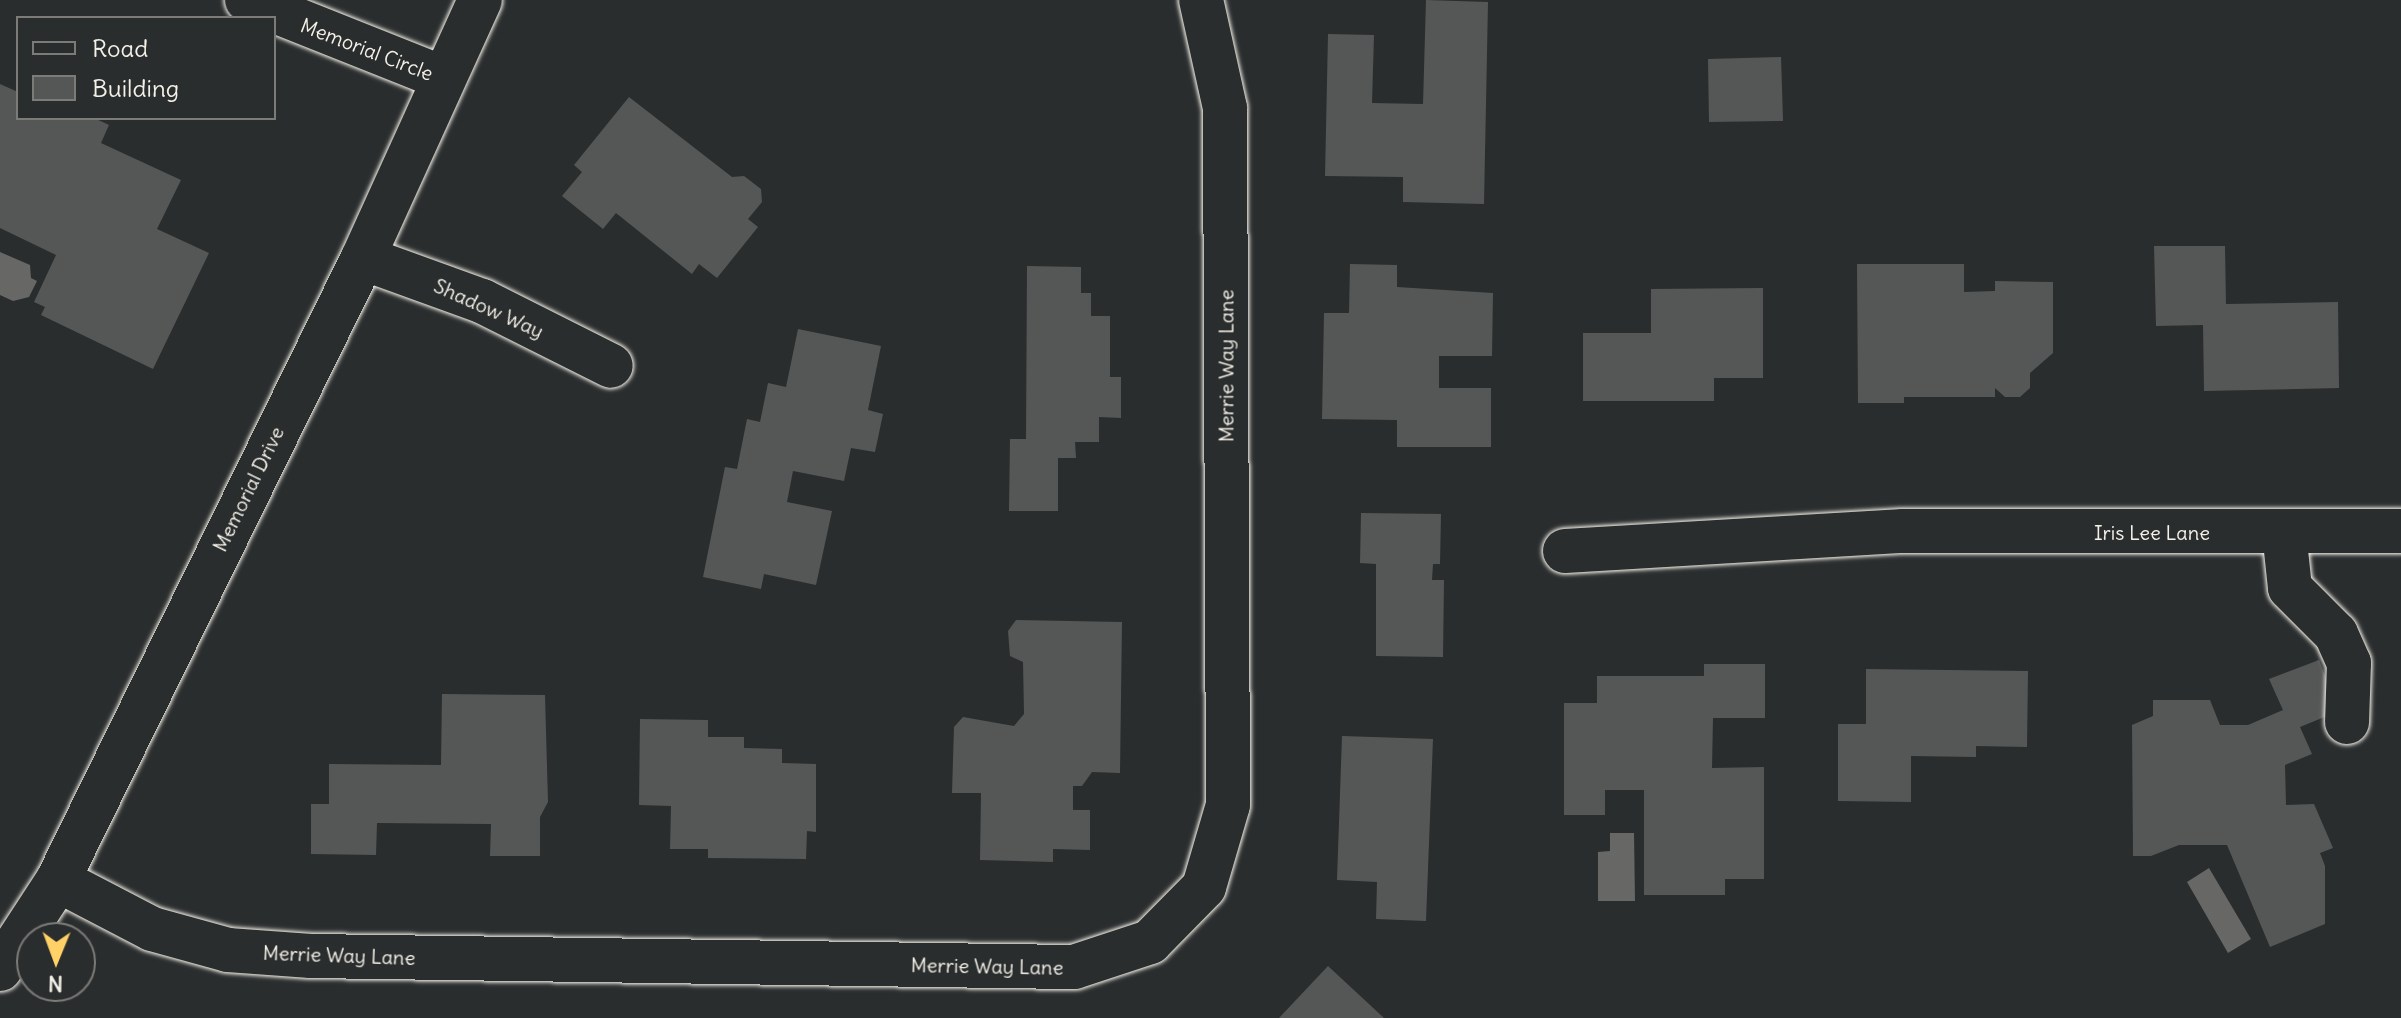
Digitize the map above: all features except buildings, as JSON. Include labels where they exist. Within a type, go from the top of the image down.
[{"type":"street","name":"Memorial Circle","points":[[247,0],[443,78]]},
{"type":"street","name":"Memorial Drive","points":[[0,969],[58,880],[363,258],[480,0]]},
{"type":"street","name":"Merrie Way Lane","points":[[58,880],[152,929],[228,950],[311,956],[1074,967],[1150,942],[1204,887],[1228,805],[1225,108],[1201,0]]},
{"type":"street","name":"Shadow Way","points":[[363,258],[482,301],[611,366]]},
{"type":"street","name":"Iris Lee Lane","points":[[1565,551],[1903,531],[2401,531]]},
{"type":"street","points":[[2284,532],[2290,588],[2336,634],[2349,663],[2347,722]]},
{"type":"shaded area","points":[[0,252],[30,265],[31,278],[37,281],[29,297],[13,301],[0,295]]},
{"type":"shaded area","points":[[1610,833],[1634,833],[1635,901],[1598,901],[1598,852],[1610,851]]},
{"type":"shaded area","points":[[2209,868],[2251,939],[2228,953],[2187,882]]}]
